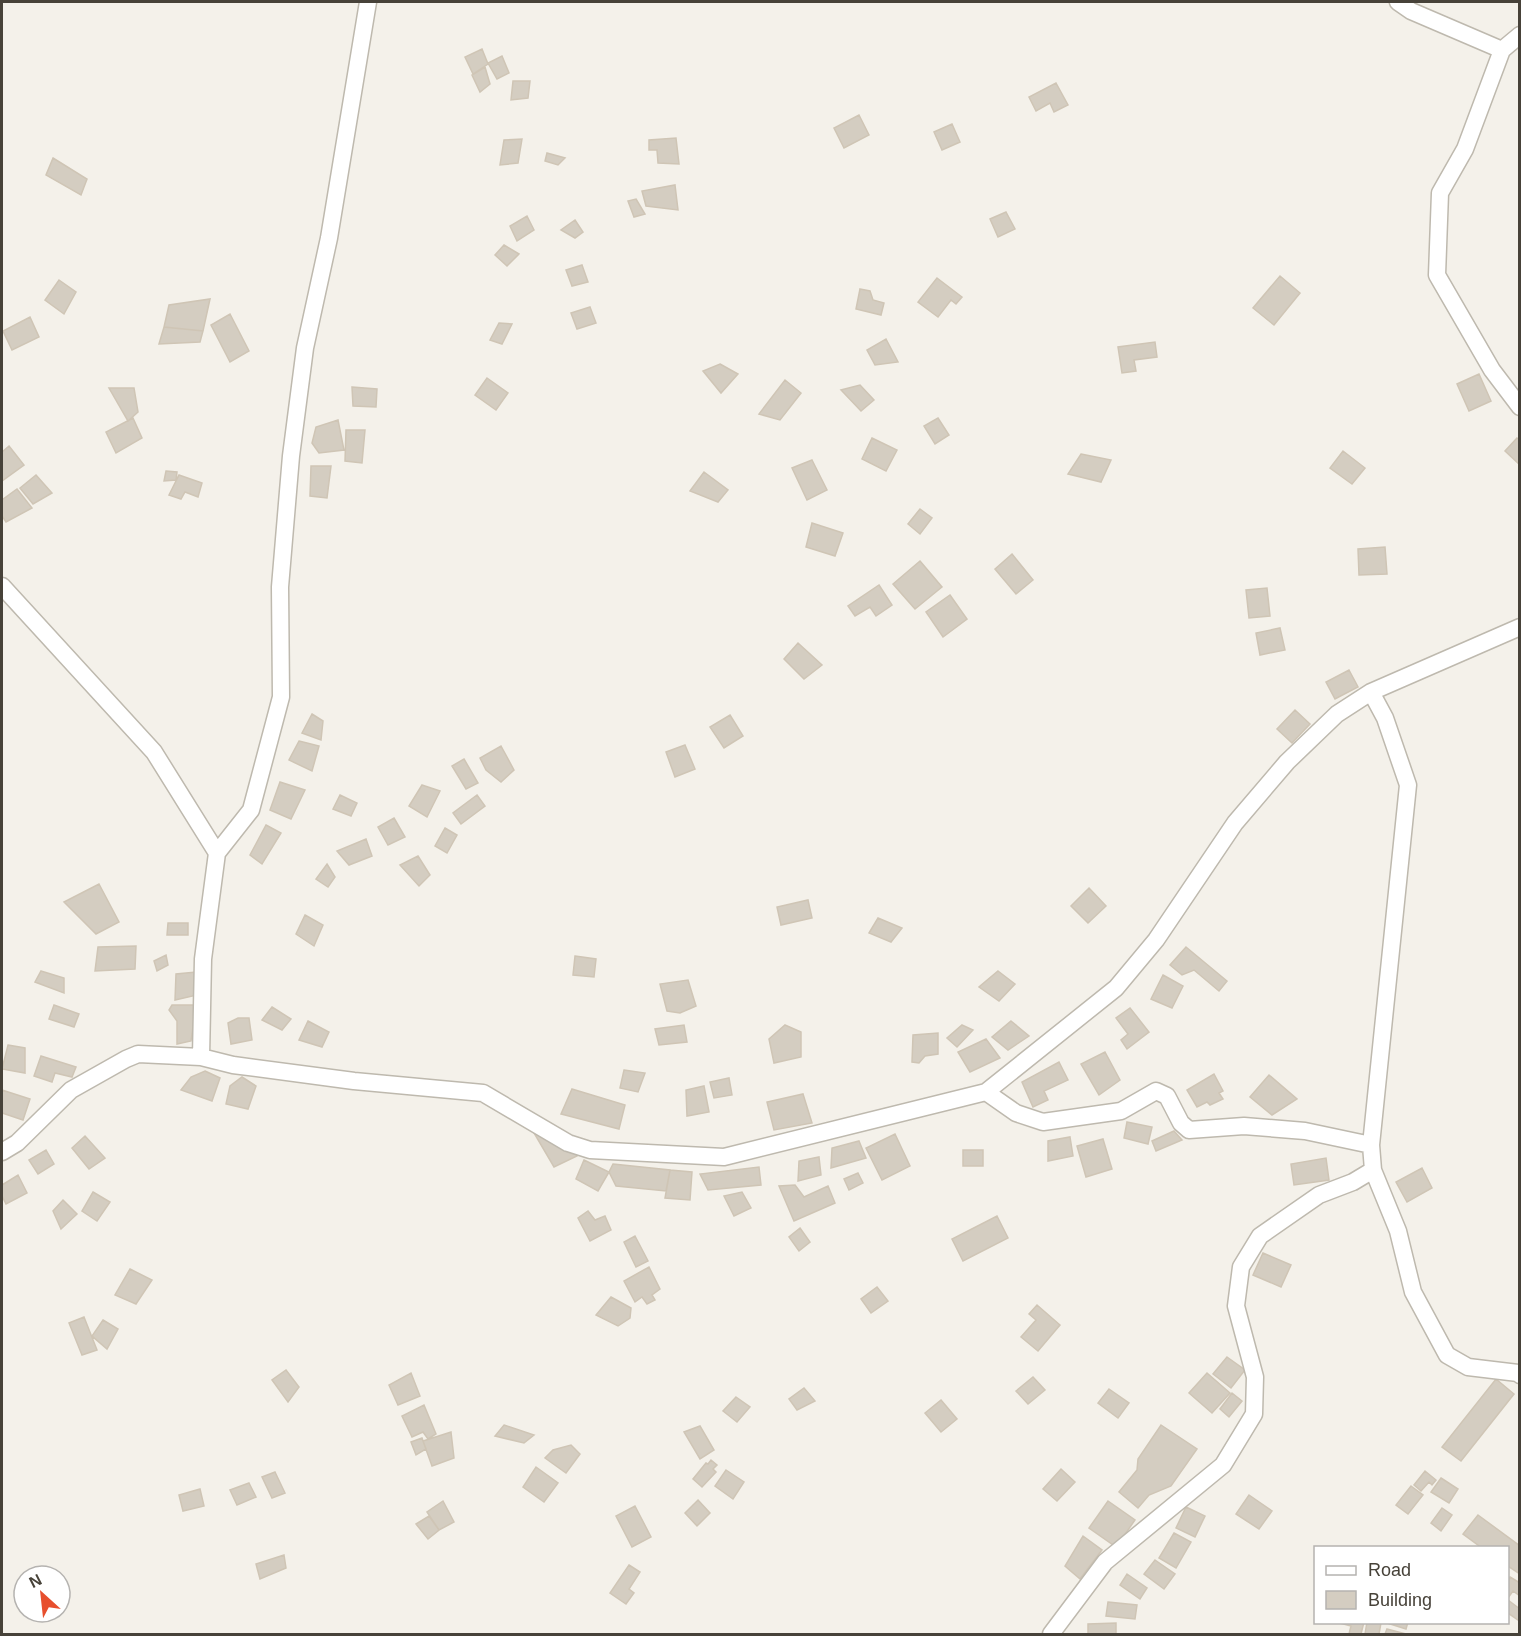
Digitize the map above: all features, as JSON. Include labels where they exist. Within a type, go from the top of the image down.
[{"type":"street","points":[[201,1057],[203,959],[217,853],[251,810],[280,697],[280,587],[294,434],[305,348],[329,238],[368,2]]},
{"type":"street","points":[[1398,2],[1411,11],[1502,50]]},
{"type":"street","points":[[1520,35],[1502,50],[1465,149],[1440,193],[1437,275],[1492,370],[1520,407]]},
{"type":"street","points":[[2,586],[154,752],[217,853]]},
{"type":"street","points":[[2,1152],[17,1143],[71,1090],[138,1054],[201,1057],[233,1065],[354,1081],[483,1093],[568,1143],[590,1150],[724,1157],[986,1092],[1116,988],[1156,939],[1235,823],[1287,762],[1336,714],[1371,692],[1520,627]]},
{"type":"street","points":[[1371,692],[1385,718],[1408,785],[1371,1145],[1373,1170],[1398,1231],[1413,1292],[1447,1355],[1468,1367],[1520,1375]]},
{"type":"street","points":[[986,1092],[1016,1113],[1043,1122],[1121,1111],[1156,1091],[1167,1096],[1181,1123],[1189,1130],[1244,1126],[1305,1131],[1371,1145]]},
{"type":"street","points":[[1051,1635],[1105,1562],[1223,1465],[1254,1414],[1255,1377],[1236,1306],[1240,1267],[1260,1236],[1319,1195],[1353,1182],[1373,1170]]},
{"type":"building","points":[[482,49],[488,64],[473,74],[465,57]]},
{"type":"building","points":[[502,56],[509,73],[497,79],[488,63]]},
{"type":"building","points":[[485,67],[490,84],[480,92],[472,75]]},
{"type":"building","points":[[513,81],[530,81],[528,98],[511,100]]},
{"type":"building","points":[[1056,83],[1068,105],[1054,112],[1050,103],[1036,111],[1029,97]]},
{"type":"building","points":[[859,115],[869,135],[844,148],[834,128]]},
{"type":"building","points":[[952,124],[960,142],[942,150],[934,132]]},
{"type":"building","points":[[676,138],[679,164],[658,163],[657,150],[649,150],[649,140]]},
{"type":"building","points":[[522,139],[518,163],[500,165],[504,140]]},
{"type":"building","points":[[547,153],[565,158],[558,165],[545,161]]},
{"type":"building","points":[[53,158],[87,179],[81,195],[46,175]]},
{"type":"building","points":[[675,185],[678,210],[646,206],[642,191]]},
{"type":"building","points":[[636,199],[645,214],[634,217],[628,201]]},
{"type":"building","points":[[1006,212],[1015,229],[998,237],[990,219]]},
{"type":"building","points":[[527,216],[534,230],[517,241],[510,226]]},
{"type":"building","points":[[575,220],[583,232],[575,238],[561,230]]},
{"type":"building","points":[[504,245],[519,254],[507,266],[495,255]]},
{"type":"building","points":[[582,265],[588,282],[572,286],[566,270]]},
{"type":"building","points":[[1280,276],[1300,293],[1274,325],[1253,308]]},
{"type":"building","points":[[937,278],[962,297],[956,304],[951,300],[938,317],[918,302]]},
{"type":"building","points":[[59,280],[76,292],[64,314],[45,300]]},
{"type":"building","points":[[860,289],[870,291],[873,300],[884,303],[881,315],[856,309]]},
{"type":"building","points":[[210,299],[203,331],[164,327],[169,305]]},
{"type":"building","points":[[590,307],[596,323],[577,329],[571,313]]},
{"type":"building","points":[[230,314],[249,351],[230,362],[211,325]]},
{"type":"building","points":[[30,317],[39,337],[12,350],[3,331]]},
{"type":"building","points":[[499,323],[512,324],[502,344],[490,340]]},
{"type":"building","points":[[164,327],[203,331],[200,342],[159,344]]},
{"type":"building","points":[[886,339],[898,362],[875,365],[867,350]]},
{"type":"building","points":[[1155,342],[1157,357],[1134,360],[1136,371],[1122,373],[1118,347]]},
{"type":"building","points":[[720,364],[738,374],[721,393],[703,371]]},
{"type":"building","points":[[1479,374],[1491,401],[1469,411],[1457,384]]},
{"type":"building","points":[[487,378],[508,393],[496,410],[475,395]]},
{"type":"building","points":[[785,380],[801,393],[780,420],[759,414]]},
{"type":"building","points":[[860,385],[874,400],[861,411],[841,390]]},
{"type":"building","points":[[352,387],[377,389],[376,407],[353,406]]},
{"type":"building","points":[[109,388],[134,388],[138,412],[128,421]]},
{"type":"building","points":[[133,418],[142,438],[116,453],[106,432]]},
{"type":"building","points":[[938,418],[949,435],[935,444],[924,426]]},
{"type":"building","points":[[338,420],[344,450],[319,453],[312,443],[316,427]]},
{"type":"building","points":[[346,430],[365,430],[362,463],[345,461]]},
{"type":"building","points":[[872,438],[897,450],[886,471],[862,459]]},
{"type":"building","points":[[1517,438],[1520,440],[1520,465],[1505,451]]},
{"type":"building","points":[[9,446],[24,465],[2,481],[2,452]]},
{"type":"building","points":[[1343,451],[1365,468],[1352,484],[1330,468]]},
{"type":"building","points":[[1081,454],[1111,460],[1101,482],[1068,474]]},
{"type":"building","points":[[812,460],[827,490],[807,500],[792,468]]},
{"type":"building","points":[[311,466],[331,466],[327,498],[310,496]]},
{"type":"building","points":[[166,471],[177,472],[176,480],[164,481]]},
{"type":"building","points":[[704,472],[728,490],[718,502],[690,491]]},
{"type":"building","points":[[36,475],[52,493],[33,504],[20,488]]},
{"type":"building","points":[[179,475],[202,483],[198,497],[185,492],[181,499],[169,495]]},
{"type":"building","points":[[17,489],[32,508],[6,522],[2,516],[2,500]]},
{"type":"building","points":[[920,509],[932,518],[920,534],[908,524]]},
{"type":"building","points":[[812,523],[843,533],[835,556],[806,547]]},
{"type":"building","points":[[1385,547],[1387,574],[1359,575],[1358,549]]},
{"type":"building","points":[[1012,554],[1033,580],[1016,594],[995,569]]},
{"type":"building","points":[[920,561],[942,587],[915,609],[893,584]]},
{"type":"building","points":[[879,585],[892,605],[876,616],[870,607],[855,616],[848,606]]},
{"type":"building","points":[[1267,588],[1270,616],[1249,618],[1246,590]]},
{"type":"building","points":[[950,595],[967,619],[943,637],[926,612]]},
{"type":"building","points":[[1280,628],[1285,650],[1260,655],[1256,633]]},
{"type":"building","points":[[798,643],[822,665],[804,679],[784,659]]},
{"type":"building","points":[[1349,670],[1358,687],[1335,699],[1326,682]]},
{"type":"building","points":[[1295,710],[1310,724],[1292,743],[1277,729]]},
{"type":"building","points":[[312,714],[323,721],[321,740],[302,733]]},
{"type":"building","points":[[730,715],[743,736],[724,748],[710,727]]},
{"type":"building","points":[[299,741],[319,746],[312,771],[289,760]]},
{"type":"building","points":[[685,745],[695,769],[675,777],[666,752]]},
{"type":"building","points":[[501,746],[514,770],[501,782],[486,770],[480,758]]},
{"type":"building","points":[[464,759],[478,783],[466,789],[452,766]]},
{"type":"building","points":[[280,782],[305,790],[291,819],[270,810]]},
{"type":"building","points":[[422,785],[440,791],[427,817],[409,806]]},
{"type":"building","points":[[340,795],[357,803],[351,816],[333,809]]},
{"type":"building","points":[[477,795],[485,806],[461,824],[453,813]]},
{"type":"building","points":[[394,818],[405,837],[388,845],[378,827]]},
{"type":"building","points":[[266,825],[281,833],[262,864],[250,855]]},
{"type":"building","points":[[445,828],[457,835],[447,853],[435,846]]},
{"type":"building","points":[[366,839],[372,856],[349,865],[337,851]]},
{"type":"building","points":[[418,856],[430,875],[419,886],[400,865]]},
{"type":"building","points":[[327,864],[335,877],[328,887],[316,879]]},
{"type":"building","points":[[99,884],[119,922],[96,934],[64,902]]},
{"type":"building","points":[[1089,888],[1106,906],[1088,923],[1071,906]]},
{"type":"building","points":[[808,900],[812,918],[781,925],[777,907]]},
{"type":"building","points":[[305,915],[323,925],[314,946],[296,934]]},
{"type":"building","points":[[878,918],[902,928],[891,942],[869,933]]},
{"type":"building","points":[[168,923],[188,923],[188,935],[167,935]]},
{"type":"building","points":[[136,946],[135,969],[95,971],[98,947]]},
{"type":"building","points":[[1186,947],[1227,981],[1219,991],[1194,970],[1182,975],[1170,965]]},
{"type":"building","points":[[166,955],[168,965],[157,971],[154,961]]},
{"type":"building","points":[[575,956],[596,959],[594,977],[573,975]]},
{"type":"building","points":[[41,971],[64,978],[64,993],[35,982]]},
{"type":"building","points":[[998,971],[1015,984],[999,1001],[979,987]]},
{"type":"building","points":[[196,972],[197,995],[175,1000],[176,974]]},
{"type":"building","points":[[1163,975],[1183,986],[1172,1008],[1151,999]]},
{"type":"building","points":[[688,980],[696,1006],[680,1013],[667,1011],[660,984]]},
{"type":"building","points":[[54,1005],[79,1014],[74,1027],[49,1019]]},
{"type":"building","points":[[172,1005],[196,1005],[191,1041],[177,1044],[177,1021],[169,1010]]},
{"type":"building","points":[[272,1007],[291,1019],[282,1030],[262,1020]]},
{"type":"building","points":[[1130,1008],[1149,1032],[1127,1049],[1121,1040],[1128,1034],[1116,1018]]},
{"type":"building","points":[[238,1018],[249,1018],[252,1040],[231,1044],[228,1023]]},
{"type":"building","points":[[308,1021],[329,1032],[322,1047],[299,1040]]},
{"type":"building","points":[[1011,1021],[1029,1036],[1008,1050],[992,1037]]},
{"type":"building","points":[[684,1025],[687,1042],[659,1045],[655,1029]]},
{"type":"building","points":[[785,1025],[801,1032],[801,1057],[774,1063],[769,1039]]},
{"type":"building","points":[[962,1025],[973,1030],[957,1047],[947,1038]]},
{"type":"building","points":[[938,1033],[938,1054],[925,1056],[919,1063],[912,1062],[913,1035]]},
{"type":"building","points":[[986,1039],[1000,1058],[970,1072],[958,1052]]},
{"type":"building","points":[[8,1045],[25,1048],[25,1073],[2,1069]]},
{"type":"building","points":[[1105,1052],[1120,1080],[1099,1095],[1081,1064]]},
{"type":"building","points":[[41,1056],[76,1067],[72,1077],[55,1073],[52,1082],[34,1076]]},
{"type":"building","points":[[1059,1062],[1068,1080],[1044,1091],[1048,1100],[1033,1107],[1022,1082]]},
{"type":"building","points":[[624,1070],[645,1073],[638,1092],[620,1088]]},
{"type":"building","points":[[205,1071],[220,1078],[212,1101],[181,1090],[191,1077]]},
{"type":"building","points":[[1214,1074],[1223,1091],[1219,1093],[1223,1099],[1210,1105],[1207,1102],[1197,1107],[1187,1090]]},
{"type":"building","points":[[1269,1075],[1297,1099],[1272,1115],[1250,1097]]},
{"type":"building","points":[[242,1077],[256,1086],[248,1109],[226,1104],[230,1086]]},
{"type":"building","points":[[729,1078],[732,1095],[714,1098],[710,1082]]},
{"type":"building","points":[[704,1086],[709,1112],[687,1116],[686,1090]]},
{"type":"building","points":[[572,1089],[625,1105],[619,1129],[561,1114]]},
{"type":"building","points":[[2,1090],[30,1099],[23,1120],[2,1113]]},
{"type":"building","points":[[803,1094],[812,1123],[774,1130],[767,1102]]},
{"type":"building","points":[[1127,1122],[1152,1127],[1148,1144],[1124,1138]]},
{"type":"building","points":[[544,1130],[570,1145],[577,1156],[554,1167],[534,1133]]},
{"type":"building","points":[[1174,1131],[1182,1140],[1156,1151],[1152,1141]]},
{"type":"building","points":[[895,1134],[910,1166],[882,1180],[866,1148]]},
{"type":"building","points":[[85,1136],[105,1158],[89,1169],[72,1148]]},
{"type":"building","points":[[1070,1137],[1073,1156],[1048,1161],[1048,1141]]},
{"type":"building","points":[[1103,1139],[1112,1169],[1086,1177],[1077,1146]]},
{"type":"building","points":[[859,1141],[866,1158],[831,1168],[832,1148]]},
{"type":"building","points":[[46,1150],[54,1164],[38,1174],[29,1160]]},
{"type":"building","points":[[963,1150],[983,1150],[983,1166],[963,1166]]},
{"type":"building","points":[[819,1157],[821,1175],[798,1181],[799,1161]]},
{"type":"building","points":[[1326,1158],[1329,1180],[1294,1185],[1291,1164]]},
{"type":"building","points":[[584,1160],[609,1172],[598,1191],[576,1179]]},
{"type":"building","points":[[613,1164],[670,1170],[666,1191],[616,1186],[609,1172]]},
{"type":"building","points":[[759,1167],[761,1185],[708,1190],[700,1174]]},
{"type":"building","points":[[1422,1168],[1432,1188],[1407,1202],[1396,1182]]},
{"type":"building","points":[[670,1170],[692,1172],[690,1200],[665,1198]]},
{"type":"building","points":[[858,1173],[863,1183],[849,1190],[844,1179]]},
{"type":"building","points":[[18,1175],[27,1193],[6,1204],[2,1196],[2,1185]]},
{"type":"building","points":[[795,1185],[804,1197],[828,1186],[835,1203],[794,1221],[779,1186]]},
{"type":"building","points":[[93,1192],[110,1202],[97,1221],[82,1211]]},
{"type":"building","points":[[742,1192],[751,1208],[734,1216],[724,1196]]},
{"type":"building","points":[[63,1200],[77,1214],[61,1229],[53,1211]]},
{"type":"building","points":[[588,1211],[595,1220],[605,1216],[611,1230],[590,1241],[578,1218]]},
{"type":"building","points":[[997,1216],[1008,1238],[963,1261],[952,1239]]},
{"type":"building","points":[[800,1228],[810,1242],[799,1251],[789,1237]]},
{"type":"building","points":[[635,1236],[648,1261],[636,1267],[624,1242]]},
{"type":"building","points":[[1263,1253],[1291,1265],[1281,1287],[1253,1275]]},
{"type":"building","points":[[649,1267],[660,1289],[652,1295],[655,1300],[647,1304],[642,1297],[635,1302],[624,1281]]},
{"type":"building","points":[[130,1269],[152,1280],[136,1304],[115,1295]]},
{"type":"building","points":[[877,1287],[888,1301],[871,1313],[861,1299]]},
{"type":"building","points":[[611,1297],[631,1308],[630,1318],[618,1326],[596,1315]]},
{"type":"building","points":[[1037,1305],[1060,1325],[1038,1351],[1021,1337],[1036,1320],[1029,1314]]},
{"type":"building","points":[[84,1317],[97,1350],[82,1355],[69,1323]]},
{"type":"building","points":[[103,1320],[118,1329],[107,1349],[92,1336]]},
{"type":"building","points":[[1227,1357],[1245,1370],[1231,1388],[1213,1374]]},
{"type":"building","points":[[286,1370],[299,1387],[288,1402],[272,1380]]},
{"type":"building","points":[[411,1373],[420,1396],[398,1405],[389,1385]]},
{"type":"building","points":[[1207,1373],[1230,1393],[1212,1413],[1189,1393]]},
{"type":"building","points":[[1033,1377],[1045,1390],[1028,1404],[1016,1391]]},
{"type":"building","points":[[1496,1379],[1514,1394],[1461,1461],[1442,1447]]},
{"type":"building","points":[[804,1388],[815,1401],[797,1410],[789,1399]]},
{"type":"building","points":[[1109,1389],[1129,1403],[1118,1418],[1098,1403]]},
{"type":"building","points":[[1232,1393],[1242,1401],[1229,1417],[1220,1409]]},
{"type":"building","points":[[736,1397],[750,1407],[737,1422],[723,1411]]},
{"type":"building","points":[[941,1400],[957,1419],[941,1432],[925,1413]]},
{"type":"building","points":[[424,1405],[436,1434],[428,1439],[423,1432],[412,1437],[402,1416]]},
{"type":"building","points":[[504,1425],[534,1435],[524,1443],[495,1436]]},
{"type":"building","points":[[1161,1425],[1197,1449],[1171,1486],[1149,1495],[1138,1508],[1119,1492],[1137,1470],[1138,1459]]},
{"type":"building","points":[[700,1426],[714,1450],[700,1459],[684,1432]]},
{"type":"building","points":[[451,1432],[454,1458],[432,1466],[423,1441]]},
{"type":"building","points":[[422,1438],[426,1449],[416,1455],[411,1442]]},
{"type":"building","points":[[571,1445],[580,1454],[566,1473],[545,1458],[553,1450]]},
{"type":"building","points":[[711,1460],[717,1465],[713,1469],[716,1472],[702,1487],[693,1479]]},
{"type":"building","points":[[536,1467],[558,1483],[544,1502],[523,1487]]},
{"type":"building","points":[[1061,1469],[1075,1482],[1057,1501],[1043,1489]]},
{"type":"building","points":[[726,1470],[744,1482],[733,1499],[715,1486]]},
{"type":"building","points":[[1425,1471],[1436,1480],[1432,1485],[1429,1482],[1421,1491],[1414,1485]]},
{"type":"building","points":[[275,1472],[285,1493],[272,1498],[262,1477]]},
{"type":"building","points":[[1441,1478],[1458,1489],[1449,1503],[1431,1492]]},
{"type":"building","points":[[249,1483],[256,1497],[237,1505],[230,1490]]},
{"type":"building","points":[[1411,1486],[1423,1495],[1408,1514],[1396,1505]]},
{"type":"building","points":[[200,1489],[204,1506],[183,1511],[179,1495]]},
{"type":"building","points":[[1249,1495],[1272,1511],[1259,1529],[1236,1514]]},
{"type":"building","points":[[698,1500],[710,1513],[697,1526],[685,1513]]},
{"type":"building","points":[[443,1501],[454,1522],[439,1530],[427,1512]]},
{"type":"building","points":[[1108,1501],[1135,1520],[1116,1547],[1089,1528]]},
{"type":"building","points":[[635,1506],[651,1537],[632,1547],[616,1516]]},
{"type":"building","points":[[1186,1507],[1205,1516],[1195,1537],[1176,1528]]},
{"type":"building","points":[[1442,1508],[1452,1515],[1441,1531],[1431,1523]]},
{"type":"building","points":[[1478,1515],[1520,1546],[1520,1574],[1509,1567],[1509,1546],[1479,1546],[1463,1534]]},
{"type":"building","points":[[429,1516],[439,1530],[428,1539],[416,1524]]},
{"type":"building","points":[[1174,1533],[1191,1542],[1176,1568],[1159,1558]]},
{"type":"building","points":[[1083,1536],[1102,1550],[1080,1579],[1065,1566]]},
{"type":"building","points":[[284,1555],[286,1568],[260,1579],[256,1564]]},
{"type":"building","points":[[1155,1560],[1175,1574],[1164,1589],[1144,1574]]},
{"type":"building","points":[[629,1565],[640,1572],[629,1589],[634,1593],[626,1604],[610,1593]]},
{"type":"building","points":[[1127,1574],[1147,1588],[1140,1599],[1120,1585]]},
{"type":"building","points":[[1510,1577],[1520,1583],[1520,1596],[1513,1591],[1509,1597]]},
{"type":"building","points":[[1509,1601],[1520,1609],[1518,1620],[1509,1614]]},
{"type":"building","points":[[1108,1602],[1137,1605],[1135,1619],[1106,1616]]},
{"type":"building","points":[[1116,1623],[1116,1634],[1088,1634],[1088,1624]]},
{"type":"building","points":[[1344,1624],[1364,1624],[1361,1634],[1349,1634],[1351,1626]]},
{"type":"building","points":[[1367,1624],[1381,1624],[1379,1634],[1365,1634]]},
{"type":"building","points":[[1390,1624],[1407,1624],[1406,1629]]},
{"type":"building","points":[[1387,1629],[1406,1634],[1385,1634]]}]
